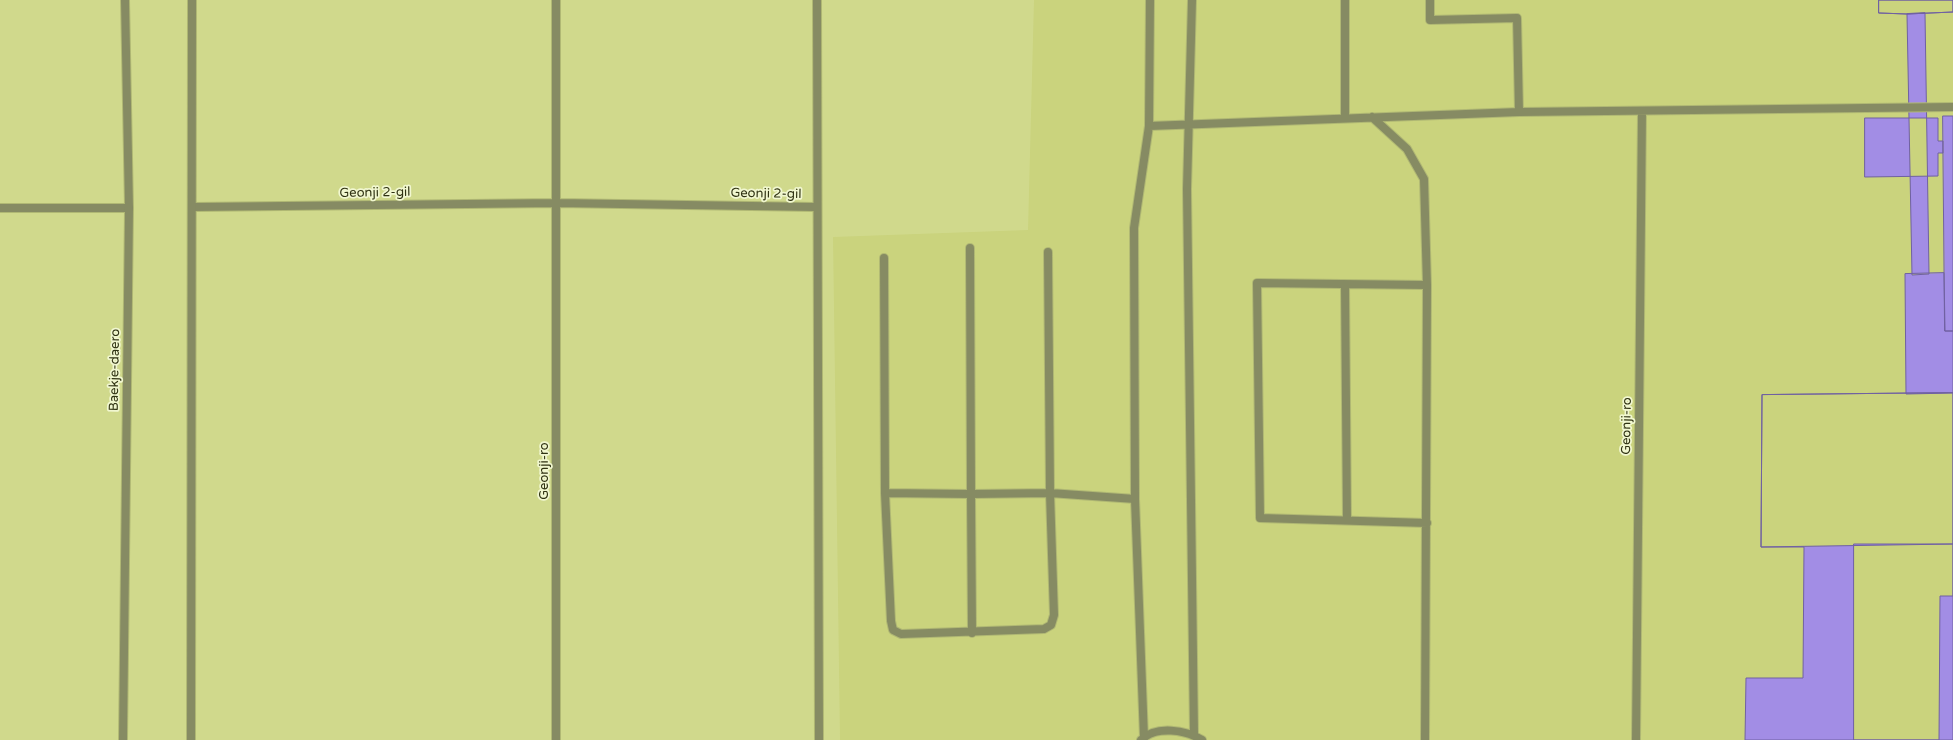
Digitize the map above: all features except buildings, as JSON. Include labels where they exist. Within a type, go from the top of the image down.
[{"type":"street","name":"Baekje-daero","points":[[123,740],[130,208],[125,0]]},
{"type":"street","points":[[191,740],[193,207],[192,0]]},
{"type":"street","points":[[556,0],[557,202]]},
{"type":"street","name":"Geonji 2-gil","points":[[193,207],[557,202],[816,207],[817,0]]},
{"type":"street","points":[[1150,0],[1149,126],[1134,228],[1136,499],[1143,739],[1162,731],[1176,730],[1198,738],[1188,188],[1192,0]]},
{"type":"street","points":[[1345,0],[1345,118]]},
{"type":"street","points":[[1430,0],[1430,20],[1517,18],[1519,112]]},
{"type":"street","points":[[1149,126],[1190,126],[1345,118],[1519,112],[1953,107]]},
{"type":"street","name":"Geonji-ro","points":[[1636,740],[1642,111]]},
{"type":"street","points":[[1372,118],[1407,149],[1424,180],[1427,285],[1425,740]]},
{"type":"street","name":"Geonji-ro","points":[[556,740],[557,202]]},
{"type":"street","points":[[816,207],[819,740]]},
{"type":"street","points":[[0,208],[130,208]]},
{"type":"street","points":[[970,248],[972,633]]},
{"type":"street","points":[[884,258],[885,493],[891,621],[893,630],[902,634],[972,633],[1044,630],[1051,625],[1054,615],[1050,492],[1048,252]]},
{"type":"street","points":[[1427,285],[1257,283],[1260,518],[1427,523]]},
{"type":"street","points":[[1345,285],[1348,520]]},
{"type":"street","points":[[885,493],[971,494],[1050,492],[1136,499]]},
{"type":"shaded area","points":[[1034,0],[1953,0],[1953,740],[840,740],[833,237],[1028,230]]}]
